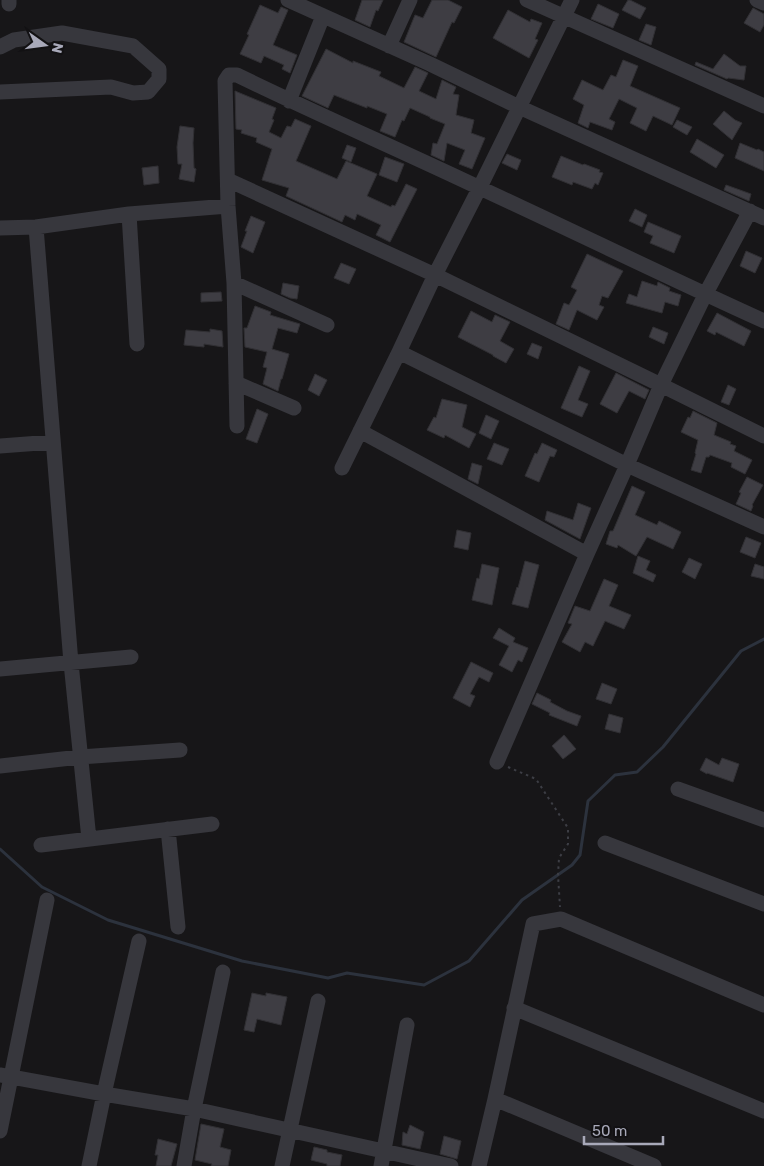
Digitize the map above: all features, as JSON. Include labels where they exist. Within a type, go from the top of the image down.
[{"type":"street","points":[[288,0],[757,214],[705,294],[661,385],[497,762]]},
{"type":"street","points":[[389,46],[410,0]]},
{"type":"street","points":[[527,0],[764,106]]},
{"type":"street","points":[[342,468],[572,0]]},
{"type":"street","points":[[757,0],[764,3]]},
{"type":"street","points":[[289,100],[323,16]]},
{"type":"street","points":[[0,48],[14,40],[62,33],[133,46],[159,69],[159,79],[148,92],[132,93],[111,87],[0,92]]},
{"type":"street","points":[[237,426],[234,283],[228,206],[225,81],[229,75],[237,75],[764,321]]},
{"type":"street","points":[[228,180],[435,276],[764,436]]},
{"type":"street","points":[[0,228],[36,227],[128,214],[228,206]]},
{"type":"street","points":[[128,214],[137,344]]},
{"type":"street","points":[[36,227],[71,663],[89,839]]},
{"type":"street","points":[[234,283],[327,325]]},
{"type":"street","points":[[399,352],[627,465],[764,527]]},
{"type":"street","points":[[236,383],[294,408]]},
{"type":"street","points":[[360,431],[587,554]]},
{"type":"street","points":[[0,446],[53,442]]},
{"type":"street","points":[[0,669],[131,657]]},
{"type":"street","points":[[0,766],[80,757],[180,750]]},
{"type":"street","points":[[678,789],[764,820]]},
{"type":"street","points":[[42,845],[212,824]]},
{"type":"street","points":[[168,829],[178,927]]},
{"type":"street","points":[[605,843],[764,904]]},
{"type":"street","points":[[0,1131],[6,1076],[47,900]]},
{"type":"street","points":[[479,1166],[533,924],[561,919],[764,1005]]},
{"type":"street","points":[[89,1166],[140,941]]},
{"type":"street","points":[[184,1166],[194,1108],[224,972]]},
{"type":"street","points":[[282,1166],[318,1001]]},
{"type":"street","points":[[514,1008],[764,1111]]},
{"type":"street","points":[[383,1158],[407,1025]]},
{"type":"street","points":[[6,1076],[194,1108],[290,1130],[383,1158],[451,1166]]},
{"type":"street","points":[[495,1099],[654,1166]]},
{"type":"path","points":[[497,762],[536,779],[568,828],[568,844],[559,858],[558,875],[561,919]]},
{"type":"building","points":[[362,0],[383,0],[378,11],[376,10],[370,27],[355,20]]},
{"type":"building","points":[[432,0],[448,0],[462,7],[454,23],[452,22],[436,57],[404,42],[415,15],[423,18]]},
{"type":"building","points":[[628,0],[646,8],[640,19],[622,10]]},
{"type":"building","points":[[598,4],[619,14],[613,28],[591,19]]},
{"type":"building","points":[[260,5],[278,13],[281,7],[288,10],[273,45],[297,55],[290,73],[282,69],[284,65],[264,56],[261,63],[240,54]]},
{"type":"building","points":[[753,8],[764,14],[764,25],[760,32],[744,23]]},
{"type":"building","points":[[508,10],[530,22],[531,19],[542,23],[535,39],[538,40],[529,58],[493,38]]},
{"type":"building","points":[[646,24],[656,27],[651,45],[639,40]]},
{"type":"building","points":[[326,49],[353,63],[353,61],[381,72],[379,76],[404,88],[415,67],[426,72],[428,73],[419,91],[436,99],[442,80],[456,87],[453,94],[459,95],[456,115],[474,120],[471,133],[485,138],[472,169],[459,164],[465,150],[447,143],[444,161],[431,155],[433,143],[437,144],[445,124],[410,108],[404,121],[402,120],[395,137],[380,131],[387,114],[334,95],[328,108],[302,96]]},
{"type":"building","points":[[724,54],[740,66],[746,66],[744,80],[727,79],[695,65],[696,62],[713,69]]},
{"type":"building","points":[[623,60],[638,66],[630,86],[680,108],[672,125],[653,116],[646,131],[630,123],[637,108],[619,99],[609,119],[615,122],[612,130],[590,122],[588,128],[578,123],[584,105],[573,99],[582,80],[603,90],[611,75],[616,77]]},
{"type":"building","points":[[235,91],[276,108],[269,132],[281,138],[287,126],[291,127],[295,119],[311,126],[296,161],[337,179],[346,161],[377,174],[367,196],[391,207],[392,205],[395,206],[406,184],[417,189],[390,242],[376,235],[381,225],[357,214],[355,220],[345,215],[342,222],[286,196],[289,188],[262,180],[272,149],[256,142],[257,138],[241,133],[242,130],[236,129]]},
{"type":"building","points":[[724,111],[742,123],[732,140],[713,124]]},
{"type":"building","points":[[677,120],[692,127],[687,135],[673,127]]},
{"type":"building","points":[[180,126],[194,128],[194,168],[196,169],[194,182],[179,179],[182,164],[178,164],[177,147]]},
{"type":"building","points":[[697,139],[724,155],[716,168],[690,152]]},
{"type":"building","points":[[740,143],[764,152],[764,171],[735,158]]},
{"type":"building","points":[[347,145],[356,148],[351,162],[342,158]]},
{"type":"building","points":[[507,154],[521,160],[517,170],[502,163]]},
{"type":"building","points":[[561,156],[600,170],[599,172],[603,173],[598,185],[595,183],[592,189],[573,182],[572,185],[552,177]]},
{"type":"building","points":[[385,157],[404,164],[397,182],[379,175]]},
{"type":"building","points":[[158,166],[159,183],[144,185],[142,168]]},
{"type":"building","points":[[726,185],[751,194],[749,201],[724,190]]},
{"type":"building","points":[[635,209],[647,215],[642,227],[629,221]]},
{"type":"building","points":[[251,216],[265,222],[253,253],[241,247]]},
{"type":"building","points":[[648,222],[681,236],[674,253],[650,243],[653,236],[644,232]]},
{"type":"building","points":[[746,251],[762,258],[755,273],[740,266]]},
{"type":"building","points":[[587,254],[623,271],[608,298],[602,296],[599,305],[604,307],[597,320],[577,310],[569,330],[556,324],[564,303],[569,305],[577,290],[571,287]]},
{"type":"building","points":[[341,263],[356,269],[349,284],[334,278]]},
{"type":"building","points":[[642,281],[657,286],[658,282],[670,288],[669,291],[681,295],[678,306],[665,302],[662,313],[626,303],[629,294],[637,297]]},
{"type":"building","points":[[283,283],[299,286],[297,299],[281,294]]},
{"type":"building","points":[[221,292],[222,301],[201,302],[201,293]]},
{"type":"building","points":[[255,306],[271,312],[270,315],[300,324],[297,333],[278,328],[272,349],[289,354],[278,391],[263,384],[267,368],[263,367],[267,352],[245,347],[244,328],[247,328]]},
{"type":"building","points":[[471,311],[492,322],[495,315],[510,322],[500,341],[514,349],[506,363],[458,337]]},
{"type":"building","points":[[717,313],[751,331],[744,346],[716,332],[715,335],[707,331]]},
{"type":"building","points":[[653,327],[668,333],[664,344],[649,337]]},
{"type":"building","points":[[210,329],[222,331],[223,347],[204,344],[204,347],[184,345],[186,330],[210,332]]},
{"type":"building","points":[[532,343],[542,347],[538,359],[527,354]]},
{"type":"building","points":[[579,366],[590,371],[578,400],[588,404],[582,417],[561,408]]},
{"type":"building","points":[[616,373],[649,390],[645,399],[629,391],[617,413],[600,404]]},
{"type":"building","points":[[315,374],[327,380],[319,396],[308,390]]},
{"type":"building","points":[[728,385],[736,389],[729,405],[721,402]]},
{"type":"building","points":[[442,399],[467,405],[462,427],[476,434],[469,448],[445,435],[444,438],[427,430],[434,417],[436,418]]},
{"type":"building","points":[[257,409],[268,414],[257,443],[246,439]]},
{"type":"building","points":[[693,411],[717,423],[714,435],[731,442],[730,444],[736,446],[734,451],[752,460],[745,474],[731,467],[732,463],[710,455],[706,457],[701,473],[691,470],[698,440],[681,432]]},
{"type":"building","points":[[486,415],[499,421],[491,439],[479,433]]},
{"type":"building","points":[[494,443],[509,449],[502,465],[487,459]]},
{"type":"building","points":[[542,443],[557,450],[554,457],[550,456],[539,482],[525,476],[535,453],[537,454]]},
{"type":"building","points":[[472,463],[482,466],[478,484],[468,479]]},
{"type":"building","points":[[747,477],[763,485],[752,505],[751,511],[736,504],[741,493],[739,492]]},
{"type":"building","points":[[632,486],[645,492],[635,515],[657,525],[659,521],[681,532],[673,549],[647,537],[636,556],[618,545],[617,548],[606,544],[610,531],[613,531]]},
{"type":"building","points":[[578,503],[591,508],[580,539],[545,520],[547,511],[573,520]]},
{"type":"building","points":[[457,530],[471,533],[468,550],[454,547]]},
{"type":"building","points":[[746,537],[761,543],[755,558],[740,552]]},
{"type":"building","points":[[638,556],[650,561],[646,570],[656,575],[653,582],[633,573]]},
{"type":"building","points":[[689,558],[702,564],[695,579],[682,572]]},
{"type":"building","points":[[525,561],[539,565],[528,608],[512,604]]},
{"type":"building","points":[[482,564],[499,568],[492,605],[472,600]]},
{"type":"building","points":[[755,564],[764,567],[764,579],[751,576]]},
{"type":"building","points":[[604,579],[618,585],[609,606],[631,615],[624,629],[605,621],[593,646],[585,642],[580,652],[562,642],[572,624],[568,623],[575,606],[590,611]]},
{"type":"building","points":[[499,628],[515,638],[513,642],[528,648],[522,662],[518,660],[512,672],[499,665],[509,646],[493,638]]},
{"type":"building","points":[[471,662],[493,673],[489,682],[479,677],[470,694],[475,696],[470,707],[453,698]]},
{"type":"building","points":[[602,683],[617,689],[611,704],[596,699]]},
{"type":"building","points":[[537,693],[567,711],[581,716],[577,726],[549,715],[550,713],[532,704]]},
{"type":"building","points":[[609,714],[623,718],[620,733],[605,729]]},
{"type":"building","points":[[564,735],[576,749],[563,759],[552,746]]},
{"type":"building","points":[[706,758],[719,765],[722,758],[739,764],[733,782],[700,770]]},
{"type":"building","points":[[252,993],[266,996],[266,993],[287,997],[281,1025],[257,1019],[254,1032],[244,1030]]},
{"type":"building","points":[[201,1124],[224,1129],[220,1147],[231,1150],[228,1166],[211,1166],[212,1164],[195,1160]]},
{"type":"building","points":[[410,1125],[424,1132],[420,1149],[402,1145],[403,1132],[407,1134]]},
{"type":"building","points":[[444,1136],[461,1141],[457,1159],[440,1154]]},
{"type":"building","points":[[158,1139],[177,1144],[171,1166],[156,1166],[158,1155],[155,1155]]},
{"type":"building","points":[[314,1147],[342,1155],[340,1166],[327,1166],[327,1164],[311,1160]]},
{"type":"waterway","points":[[0,849],[42,887],[108,920],[242,961],[328,978],[347,973],[424,985],[469,961],[522,900],[572,865],[580,855],[588,801],[615,775],[637,772],[663,747],[741,651],[764,639]]}]
